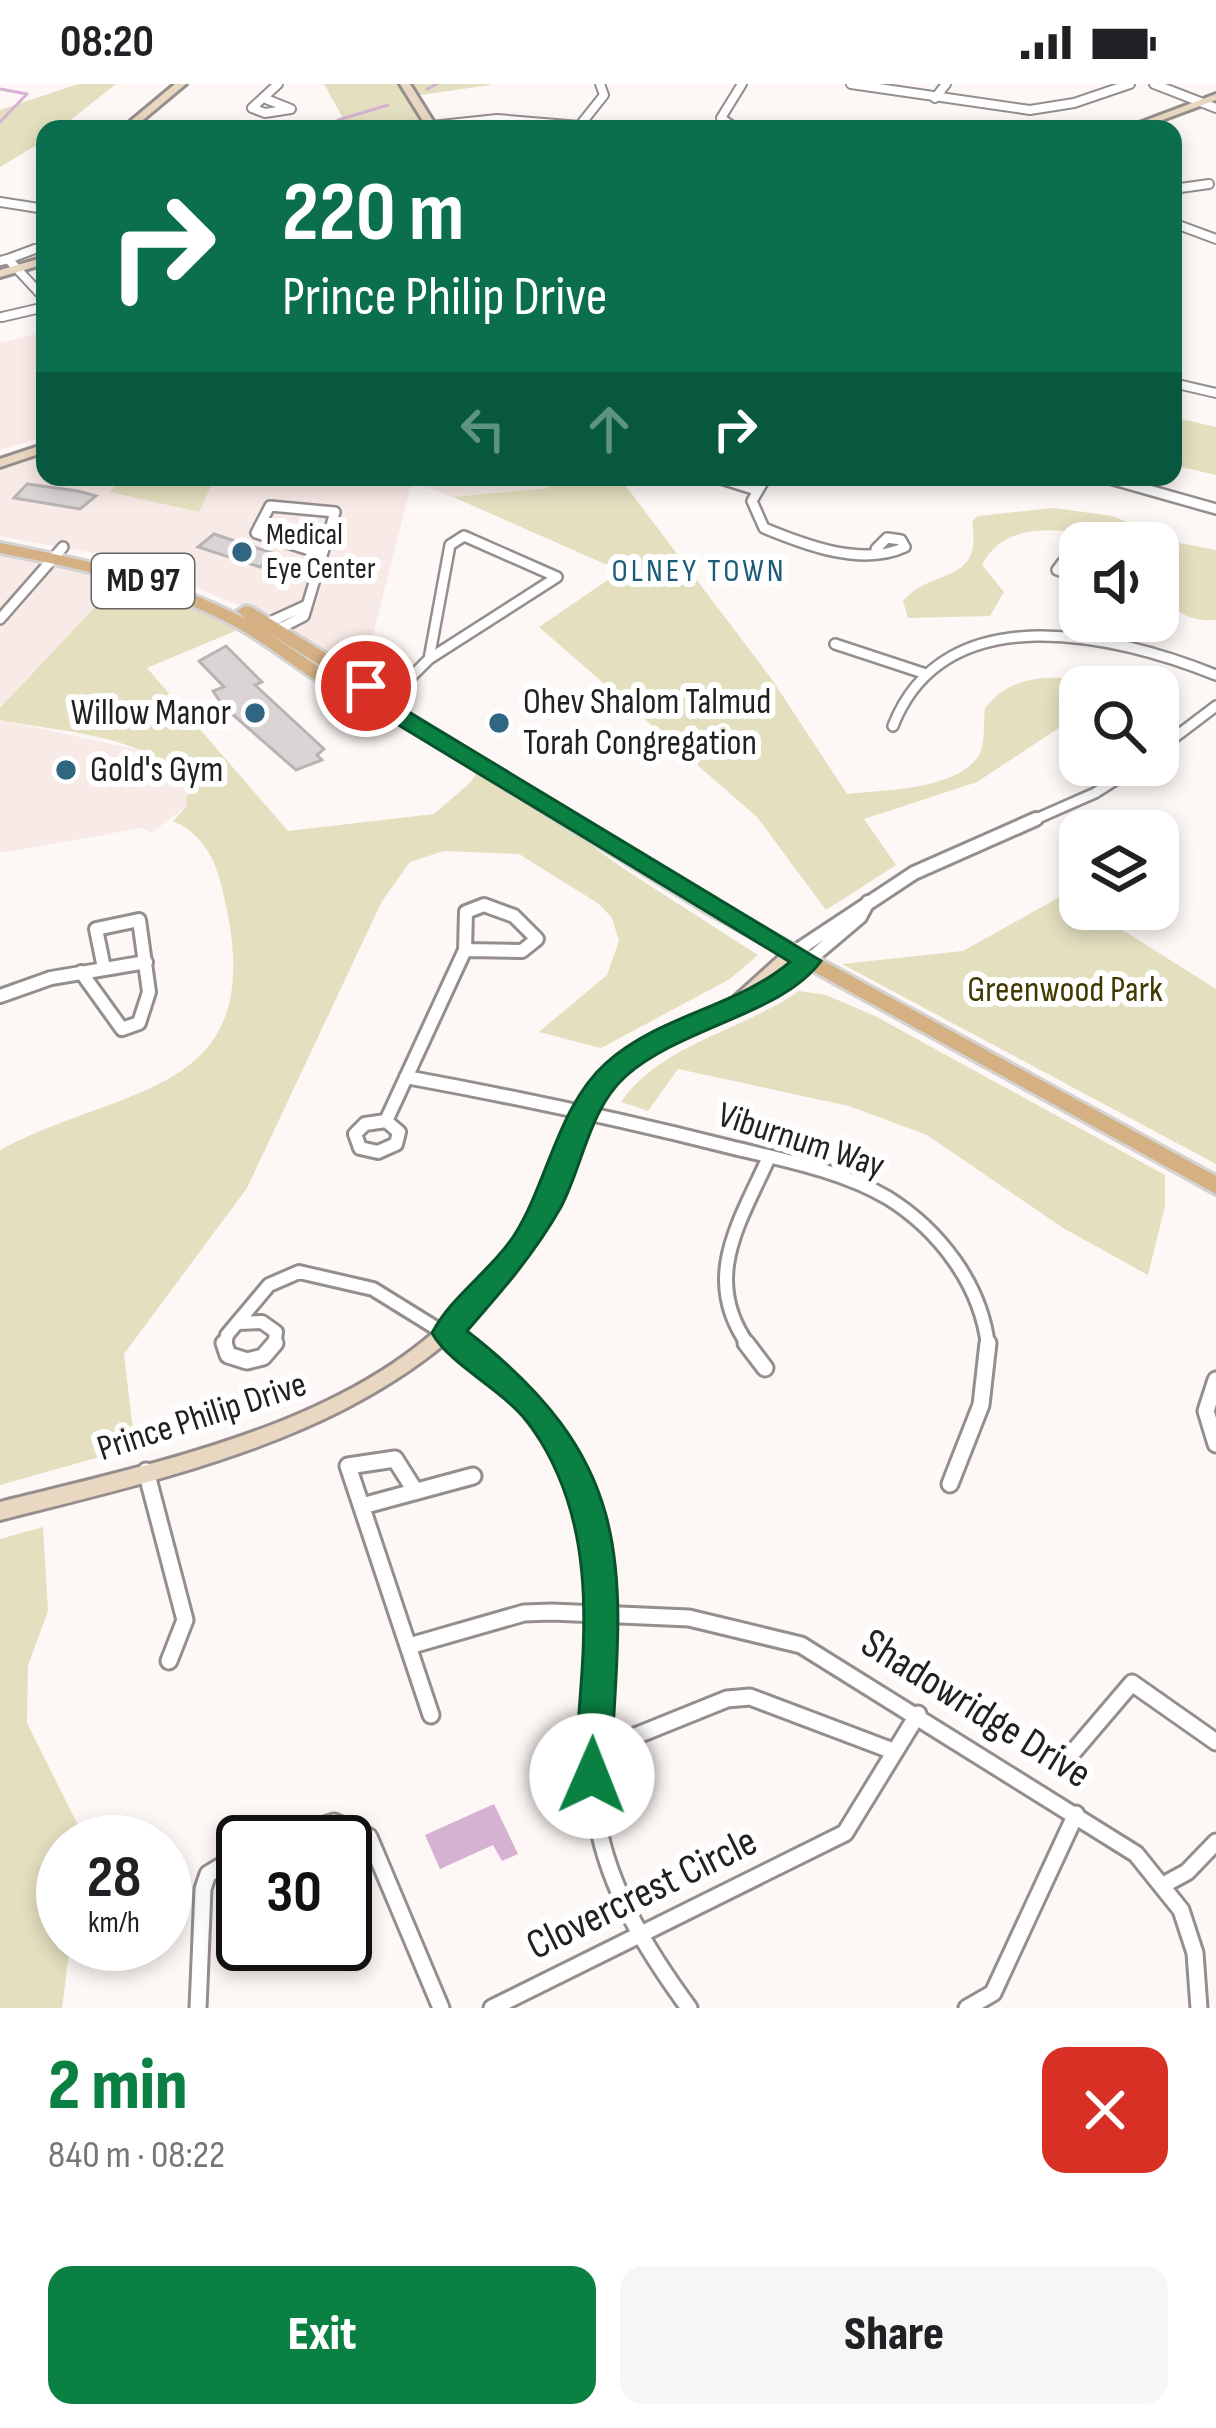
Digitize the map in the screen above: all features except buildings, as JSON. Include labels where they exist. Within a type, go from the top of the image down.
[{"type":"main road","points":[[0,536],[57,552]]},
{"type":"main road","name":"MD 97","points":[[0,548],[57,552],[171,577],[243,609],[345,692],[376,701],[801,957],[1216,1186]]},
{"type":"main road","name":"MD 97","points":[[57,552],[160,586],[266,630]]},
{"type":"street","points":[[137,120],[181,84]]},
{"type":"street","points":[[266,99],[292,105],[278,112],[252,109],[278,84]]},
{"type":"street","points":[[405,84],[428,120]]},
{"type":"street","points":[[584,120],[604,95],[600,84]]},
{"type":"street","points":[[724,120],[722,109],[742,84]]},
{"type":"street","points":[[851,84],[1040,109],[1130,84]]},
{"type":"street","points":[[934,98],[946,84]]},
{"type":"street","points":[[1154,84],[1216,107]]},
{"type":"street","points":[[1153,120],[1216,97]]},
{"type":"street","points":[[1181,120],[1216,107]]},
{"type":"street","points":[[1182,188],[1209,184]]},
{"type":"street","points":[[0,202],[36,208]]},
{"type":"street","points":[[1182,226],[1216,239]]},
{"type":"street","points":[[0,274],[9,263],[36,293]]},
{"type":"street","points":[[2,317],[36,306]]},
{"type":"street","points":[[1182,385],[1216,393]]},
{"type":"street","points":[[0,451],[36,439]]},
{"type":"street","points":[[0,463],[36,451]]},
{"type":"street","points":[[744,486],[753,489]]},
{"type":"street","points":[[756,486],[753,515],[783,539],[828,550],[876,549]]},
{"type":"street","points":[[1134,486],[1216,509]]},
{"type":"street","points":[[266,630],[304,616],[335,512],[270,506],[256,533],[322,554]]},
{"type":"street","points":[[376,701],[402,686],[428,658],[557,578],[464,536],[450,544],[428,658]]},
{"type":"street","points":[[0,619],[57,552]]},
{"type":"street","points":[[893,726],[923,673],[982,645],[1059,640]]},
{"type":"street","points":[[1108,642],[1157,652],[1216,675]]},
{"type":"street","points":[[835,644],[923,673]]},
{"type":"street","points":[[1179,734],[1216,706]]},
{"type":"street","points":[[801,957],[860,917],[869,901],[960,850],[1058,815],[1105,786]]},
{"type":"street","points":[[386,1121],[465,950],[466,912],[479,904],[497,907],[537,939],[522,951],[465,950]]},
{"type":"street","points":[[81,972],[122,1030],[139,1023],[147,1007],[139,920],[96,929],[104,968]]},
{"type":"street","name":"Prince Philip Drive","points":[[0,1511],[325,1414],[389,1378],[448,1333],[522,1247],[549,1201],[586,1110],[627,1060],[741,1000],[769,994],[801,957]]},
{"type":"street","points":[[0,996],[81,972],[146,962]]},
{"type":"street","name":"Viburnum Way","points":[[406,1077],[586,1110],[769,1157],[864,1186],[903,1209],[941,1241],[965,1276],[984,1317],[990,1357],[984,1398],[950,1484]]},
{"type":"street","points":[[764,1368],[732,1328],[722,1305],[720,1278],[726,1252],[769,1157]]},
{"type":"street","points":[[239,1323],[272,1278],[304,1272],[367,1286],[448,1333],[508,1380],[564,1451],[597,1535],[602,1616],[593,1799],[615,1881],[641,1935],[689,2008]]},
{"type":"street","points":[[1216,1380],[1206,1411],[1216,1444]]},
{"type":"street","points":[[414,1490],[395,1459],[348,1466],[431,1715]]},
{"type":"street","points":[[146,1471],[185,1620],[169,1660]]},
{"type":"street","points":[[362,1506],[473,1476]]},
{"type":"street","name":"Shadowridge Drive","points":[[409,1646],[524,1613],[689,1618],[763,1633],[838,1664],[1136,1854],[1165,1884],[1181,1910],[1195,1953],[1198,2008]]},
{"type":"street","points":[[1074,1751],[1132,1683],[1216,1742]]},
{"type":"street","points":[[592,1754],[727,1699],[750,1697],[893,1751]]},
{"type":"street","name":"Clovercrest Circle","points":[[492,2008],[824,1844],[857,1821],[917,1714]]},
{"type":"street","points":[[967,2008],[993,1993],[1076,1814]]},
{"type":"street","points":[[1165,1884],[1187,1872],[1216,1842]]},
{"type":"street","points":[[372,1844],[441,2008]]},
{"type":"street","points":[[198,2008],[203,1889],[208,1874],[216,1869]]},
{"type":"shaded area","points":[[36,334],[36,439],[0,450],[0,343]]},
{"type":"shaded area","points":[[36,451],[36,486],[115,486],[111,491],[198,512],[211,486],[411,486],[362,677],[274,620],[171,577],[93,553],[0,536],[0,462]]},
{"type":"shaded area","points":[[423,486],[549,488],[453,497]]},
{"type":"shaded area","points":[[0,548],[125,575],[0,708]]},
{"type":"shaded area","points":[[0,720],[140,750],[174,766],[188,786],[186,807],[151,833],[142,828],[0,853]]},
{"type":"shaded area","points":[[494,1804],[518,1854],[502,1861],[493,1845],[440,1869],[425,1835]]},
{"type":"green space","points":[[78,84],[116,84],[70,120],[36,120],[36,145],[0,167],[0,110]]},
{"type":"green space","points":[[324,84],[490,84],[413,96],[428,120],[344,120]]},
{"type":"green space","points":[[1182,419],[1216,427],[1216,475],[1182,467]]},
{"type":"green space","points":[[114,486],[211,486],[199,512],[110,492]]},
{"type":"green space","points":[[547,486],[626,486],[773,681],[847,794],[919,786],[969,767],[981,750],[985,708],[1014,685],[1059,678],[1059,728],[977,782],[864,819],[896,865],[826,910],[757,817],[539,627],[621,571],[453,497]]},
{"type":"green space","points":[[1054,508],[1127,522],[1059,522],[1059,531],[1015,535],[996,546],[982,565],[1004,592],[990,616],[908,618],[903,601],[963,566],[970,556],[972,521],[978,516]]},
{"type":"green space","points":[[1179,543],[1216,550],[1216,620],[1186,616],[1179,610]]},
{"type":"green space","points":[[125,575],[247,626],[147,668],[288,831],[434,814],[471,782],[481,765],[624,869],[758,955],[730,979],[601,1048],[539,1032],[607,975],[619,941],[612,918],[599,904],[519,854],[444,851],[410,862],[382,901],[247,1188],[124,1354],[135,1447],[0,1485],[0,1150],[174,1075],[205,1051],[225,1017],[233,971],[227,910],[216,869],[205,846],[173,821],[186,807],[188,786],[172,769],[128,745],[0,720],[0,708]]},
{"type":"green space","name":"Greenwood Park","points":[[1059,897],[1059,930],[1122,930],[1216,989],[1216,1164],[842,964],[963,951]]},
{"type":"green space","points":[[799,991],[826,995],[875,1016],[1165,1175],[1165,1206],[1148,1275],[1063,1228],[927,1135],[849,1106],[678,1069],[648,1111],[621,1102],[638,1082],[680,1052]]},
{"type":"green space","points":[[43,1527],[48,1611],[28,1665],[27,1723],[73,1815],[36,1815],[36,1971],[67,1971],[62,2008],[0,2008],[0,1539]]},
{"type":"waterway","points":[[427,89],[437,84]]},
{"type":"waterway","points":[[0,89],[27,94],[0,122]]},
{"type":"waterway","points":[[338,120],[388,105]]},
{"type":"place","name":"Medical Eye Center","points":[[242,552]]},
{"type":"place","name":"Willow Manor","points":[[255,713]]},
{"type":"place","name":"Ohev Shalom Talmud Torah Congregation","points":[[499,723]]},
{"type":"place","name":"Gold's Gym","points":[[66,770]]},
{"type":"district","name":"OLNEY TOWN","points":[[699,571]]},
{"type":"route","points":[[366,686],[376,701],[676,887],[808,961],[769,994],[741,1000],[643,1049],[614,1071],[586,1110],[549,1201],[522,1247],[448,1333],[508,1380],[543,1418],[584,1493],[597,1535],[602,1616],[592,1776]]}]
